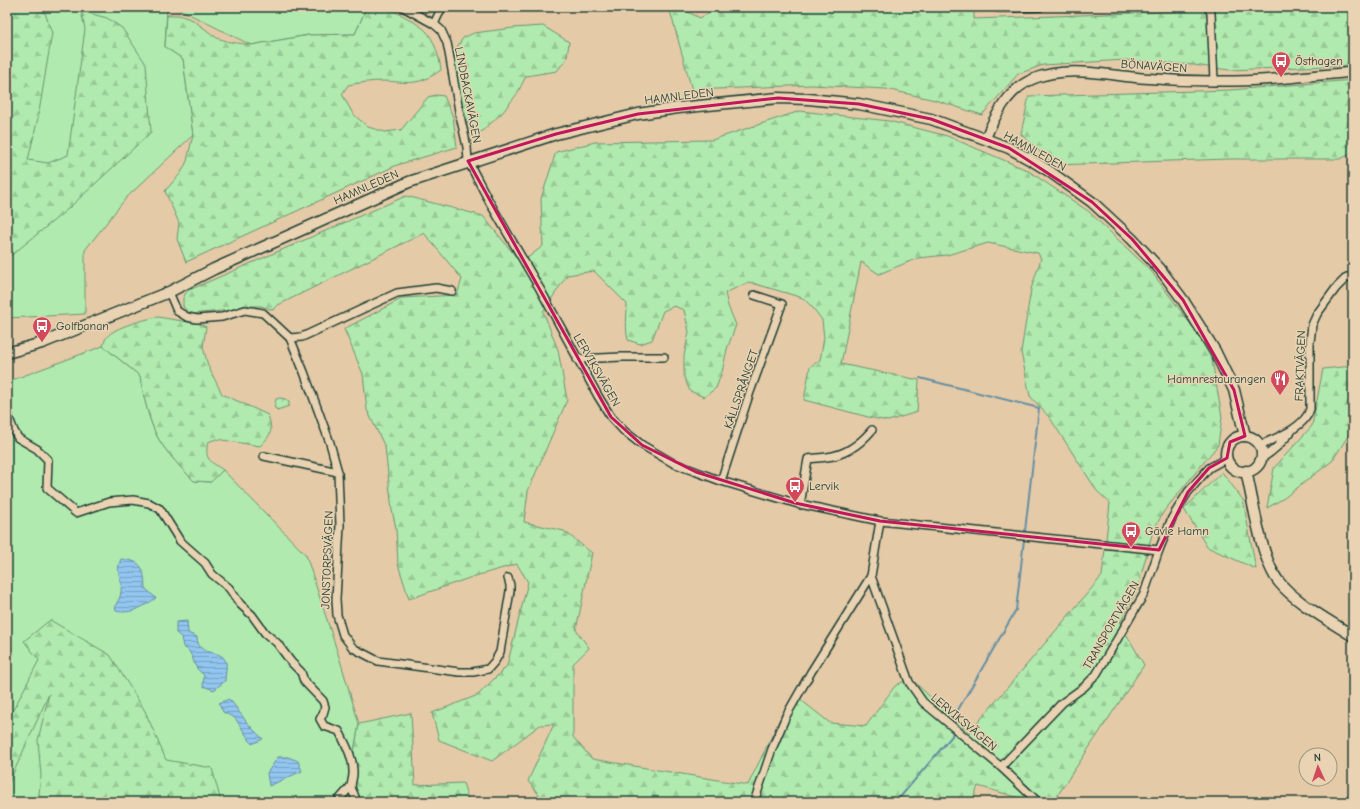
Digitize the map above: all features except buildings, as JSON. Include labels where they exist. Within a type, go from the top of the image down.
[{"type":"main road","name":"HAMNLEDEN","points":[[7,353],[42,343],[169,292],[214,269],[409,182],[556,134],[638,114],[678,108],[778,98],[808,99],[860,104],[931,119],[1009,148],[1049,171],[1092,202],[1132,239],[1160,269],[1183,300],[1215,351],[1234,390],[1245,436]]},
{"type":"main road","points":[[1239,436],[1245,436],[1254,438],[1260,445],[1262,458],[1256,467],[1246,472],[1232,467],[1227,458],[1226,452],[1230,442],[1239,436]]},
{"type":"main road","points":[[1246,472],[1258,526],[1271,570],[1279,582],[1293,596],[1353,636]]},
{"type":"street","name":"LINDBACKAVÄGEN","points":[[403,7],[434,24],[441,30],[447,43],[459,111],[468,146],[468,162]]},
{"type":"street","points":[[434,24],[442,7]]},
{"type":"street","points":[[995,7],[1040,7]]},
{"type":"street","points":[[1208,7],[1211,13],[1214,81]]},
{"type":"street","name":"BÖNAVÄGEN","points":[[986,139],[991,125],[1012,93],[1032,79],[1050,73],[1067,71],[1143,78],[1214,81],[1253,80],[1353,72]]},
{"type":"street","name":"LERVIKSVÄGEN","points":[[468,162],[540,289],[577,359],[612,417],[624,431],[642,445],[673,463],[720,481],[800,505],[880,521],[1159,550]]},
{"type":"street","name":"FRAKTVÄGEN","points":[[1260,445],[1294,429],[1308,417],[1310,409],[1310,342],[1312,325],[1317,314],[1336,288],[1347,277],[1353,277]]},
{"type":"street","points":[[290,338],[302,337],[397,293],[436,288],[452,291]]},
{"type":"street","name":"JONSTORPSVÄGEN","points":[[169,292],[178,311],[187,317],[197,319],[222,317],[245,310],[263,313],[290,338],[330,443],[338,472],[340,524],[336,599],[337,616],[343,635],[353,648],[378,662],[459,672],[473,672],[488,669],[496,661],[500,652],[510,591],[508,578]]},
{"type":"street","name":"KÄLLSPRÅNGET","points":[[720,481],[782,304],[754,295]]},
{"type":"street","points":[[577,359],[622,357],[664,358]]},
{"type":"street","points":[[7,413],[18,438],[37,449],[48,460],[47,488],[76,513],[108,502],[132,500],[149,503],[160,509],[180,541],[205,563],[212,574],[229,588],[240,604],[252,615],[265,633],[277,643],[291,662],[301,672],[304,682],[323,701],[324,714],[320,719],[324,726],[339,731],[346,746],[352,762],[353,775],[351,786],[337,802]]},
{"type":"street","points":[[1262,458],[1270,454],[1294,429]]},
{"type":"street","points":[[800,505],[808,459],[827,457],[851,448],[864,440],[872,430]]},
{"type":"street","points":[[264,456],[338,472]]},
{"type":"street","name":"TRANSPORTVÄGEN","points":[[1001,767],[1062,703],[1084,688],[1096,675],[1144,594],[1172,518],[1188,492],[1209,468],[1227,458]]},
{"type":"street","name":"LERVIKSVÄGEN","points":[[754,802],[772,749],[786,716],[811,672],[871,576],[880,521]]},
{"type":"street","name":"LERVIKSVÄGEN","points":[[871,576],[909,682],[923,702],[1001,767],[1038,802]]},
{"type":"street","points":[[351,786],[356,802]]},
{"type":"highlighted area","points":[[778,98],[859,104],[931,119],[1009,148],[1092,202],[1132,239],[1183,300],[1234,390],[1245,436],[1230,442],[1227,458],[1209,468],[1188,492],[1159,550],[880,521],[795,503],[696,472],[642,445],[611,417],[468,161],[556,134],[638,114]]},
{"type":"green space","points":[[7,7],[167,7],[165,47],[183,59],[193,135],[126,198],[85,250],[85,314],[7,318]]},
{"type":"green space","points":[[7,7],[31,7],[45,13],[52,33],[38,118],[28,160],[48,163],[68,155],[85,29],[81,11],[107,18],[122,28],[146,64],[151,132],[69,208],[7,259]]},
{"type":"green space","points":[[175,7],[367,7],[355,34],[309,35],[251,45]]},
{"type":"green space","points":[[367,7],[379,7],[392,10],[417,24],[426,31],[434,44],[441,70],[425,79],[413,82],[378,81],[348,85],[342,94],[353,114],[368,127],[385,132],[401,130],[428,97],[436,95],[444,96],[453,117],[457,147],[397,165],[186,262],[177,239],[179,223],[165,191],[181,173],[187,161],[193,135],[183,59],[165,47],[167,15],[179,15],[193,20],[217,38],[230,42],[251,45],[309,35],[355,34]]},
{"type":"green space","points":[[417,7],[437,7],[435,11],[428,13]]},
{"type":"green space","points":[[669,7],[685,7],[686,11],[700,18],[712,11],[714,7],[974,7],[974,19],[1189,11],[1189,7],[1353,7],[1353,65],[1229,70],[1194,65],[1125,60],[1043,65],[1018,74],[982,115],[935,100],[886,89],[812,85],[692,90]]},
{"type":"green space","points":[[543,26],[569,42],[567,58],[557,71],[526,76],[517,94],[502,113],[481,132],[470,129],[459,95],[454,52],[463,38],[474,33]]},
{"type":"green space","points":[[1353,80],[1353,153],[1340,159],[1228,159],[1054,165],[1021,134],[1029,96],[1230,90]]},
{"type":"green space","points":[[800,111],[889,121],[947,136],[1027,170],[1088,211],[1151,271],[1195,330],[1212,360],[1222,417],[1218,445],[1164,511],[1153,531],[1138,586],[1120,623],[1144,665],[1053,802],[1034,802],[978,786],[972,802],[545,802],[528,781],[554,724],[540,725],[492,761],[439,740],[432,713],[478,695],[507,666],[528,582],[517,564],[472,577],[409,599],[398,564],[396,528],[392,510],[385,447],[367,410],[363,374],[344,329],[403,298],[457,295],[462,279],[424,233],[276,306],[273,310],[261,306],[243,306],[231,310],[191,314],[183,307],[183,298],[187,291],[406,196],[483,216],[521,263],[543,246],[541,199],[556,152],[595,142],[712,140]],"holes":[[[988,243],[1038,253],[1041,259],[1031,289],[1021,352],[1030,396],[1050,418],[1097,491],[1110,503],[1102,576],[969,733],[910,678],[895,686],[866,726],[830,723],[801,700],[784,711],[748,785],[592,759],[573,737],[573,664],[589,648],[576,630],[592,553],[564,531],[524,522],[528,491],[567,400],[558,350],[543,311],[567,275],[594,271],[627,304],[626,327],[628,340],[640,344],[652,340],[663,311],[674,306],[684,310],[689,332],[684,356],[684,377],[690,391],[704,397],[716,388],[722,372],[727,349],[736,325],[728,306],[725,293],[749,282],[803,298],[822,320],[824,338],[820,360],[810,367],[804,400],[888,421],[917,412],[919,380],[841,364],[861,262],[879,274],[918,258],[947,255]]]},
{"type":"green space","points":[[158,317],[200,324],[206,327],[203,347],[208,366],[222,394],[268,415],[271,429],[269,435],[260,446],[216,439],[208,442],[207,453],[209,459],[223,470],[211,482],[194,481],[161,443],[149,416],[140,376],[103,346],[106,338],[116,330]]},
{"type":"green space","points":[[103,346],[140,376],[149,416],[158,438],[190,477],[194,481],[211,482],[223,470],[306,555],[359,724],[345,802],[7,802],[7,382]]},
{"type":"green space","points":[[1352,366],[1353,428],[1332,461],[1284,498],[1267,508],[1274,468],[1312,426],[1323,369]]},
{"type":"green space","points":[[280,398],[289,402],[289,406],[277,410],[274,407],[276,399]]},
{"type":"green space","points":[[1222,472],[1243,500],[1256,569],[1207,547],[1184,509]]},
{"type":"green space","points":[[50,620],[110,655],[145,711],[166,760],[212,768],[221,802],[38,802],[41,776],[38,740],[49,694],[7,787],[7,722],[39,660],[24,641]]},
{"type":"green space","points":[[411,713],[415,785],[463,783],[469,802],[345,802],[359,724]]},
{"type":"water","points":[[121,559],[134,562],[141,567],[144,575],[145,588],[156,598],[142,607],[127,612],[116,611],[115,606],[121,593],[121,582],[118,568]]},
{"type":"water","points":[[187,621],[188,633],[197,637],[198,644],[201,648],[205,651],[220,655],[226,662],[225,681],[214,690],[203,686],[204,675],[196,667],[192,656],[187,649],[183,647],[181,637],[176,633],[176,622]]},
{"type":"water","points":[[229,699],[247,723],[263,739],[252,744],[235,718],[223,712],[219,703]]},
{"type":"water","points":[[278,757],[288,757],[298,761],[302,771],[269,786],[267,773]]},
{"type":"waterway","points":[[920,378],[1039,408],[1016,610],[955,715],[954,724]]},
{"type":"waterway","points":[[896,802],[952,736],[953,731]]},
{"type":"place","name":"Östhagen","points":[[1281,78]]},
{"type":"place","name":"Golfbanan","points":[[42,343]]},
{"type":"place","name":"Hamnrestaurangen","points":[[1280,396]]},
{"type":"place","name":"Lervik","points":[[795,503]]},
{"type":"place","name":"Gävle Hamn","points":[[1131,548]]}]
